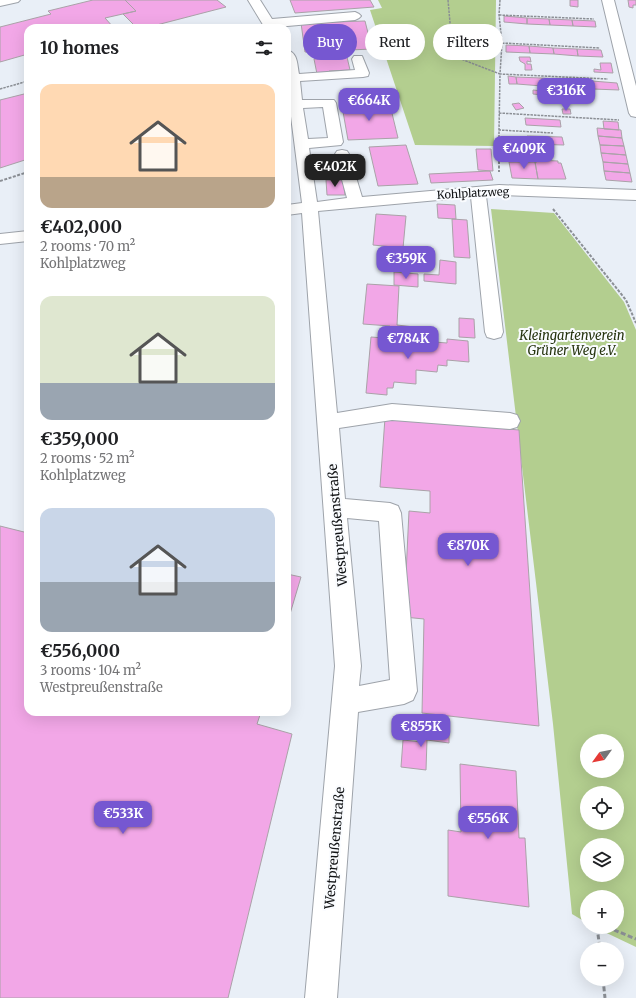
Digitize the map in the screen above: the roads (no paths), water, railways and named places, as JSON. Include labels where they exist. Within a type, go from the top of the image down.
[{"type":"street","points":[[0,3],[14,0]]},
{"type":"street","points":[[254,0],[268,24]]},
{"type":"street","points":[[608,0],[636,113]]},
{"type":"street","points":[[279,24],[355,16]]},
{"type":"street","points":[[292,78],[363,72],[358,59]]},
{"type":"street","name":"Westpreußenstraße","points":[[291,68],[310,208],[348,666],[321,998]]},
{"type":"street","points":[[296,104],[329,103],[336,142],[302,144]]},
{"type":"street","points":[[342,154],[356,202]]},
{"type":"street","name":"Kohlplatzweg","points":[[291,210],[356,202],[499,190],[636,195]]},
{"type":"street","points":[[478,192],[494,332]]},
{"type":"street","points":[[0,239],[24,236]]},
{"type":"street","points":[[328,422],[392,412],[510,421]]},
{"type":"street","points":[[335,507],[390,513],[404,691],[346,701]]},
{"type":"park label","name":"Kleingartenverein Grüner Weg e.V.","points":[[572,342]]}]
